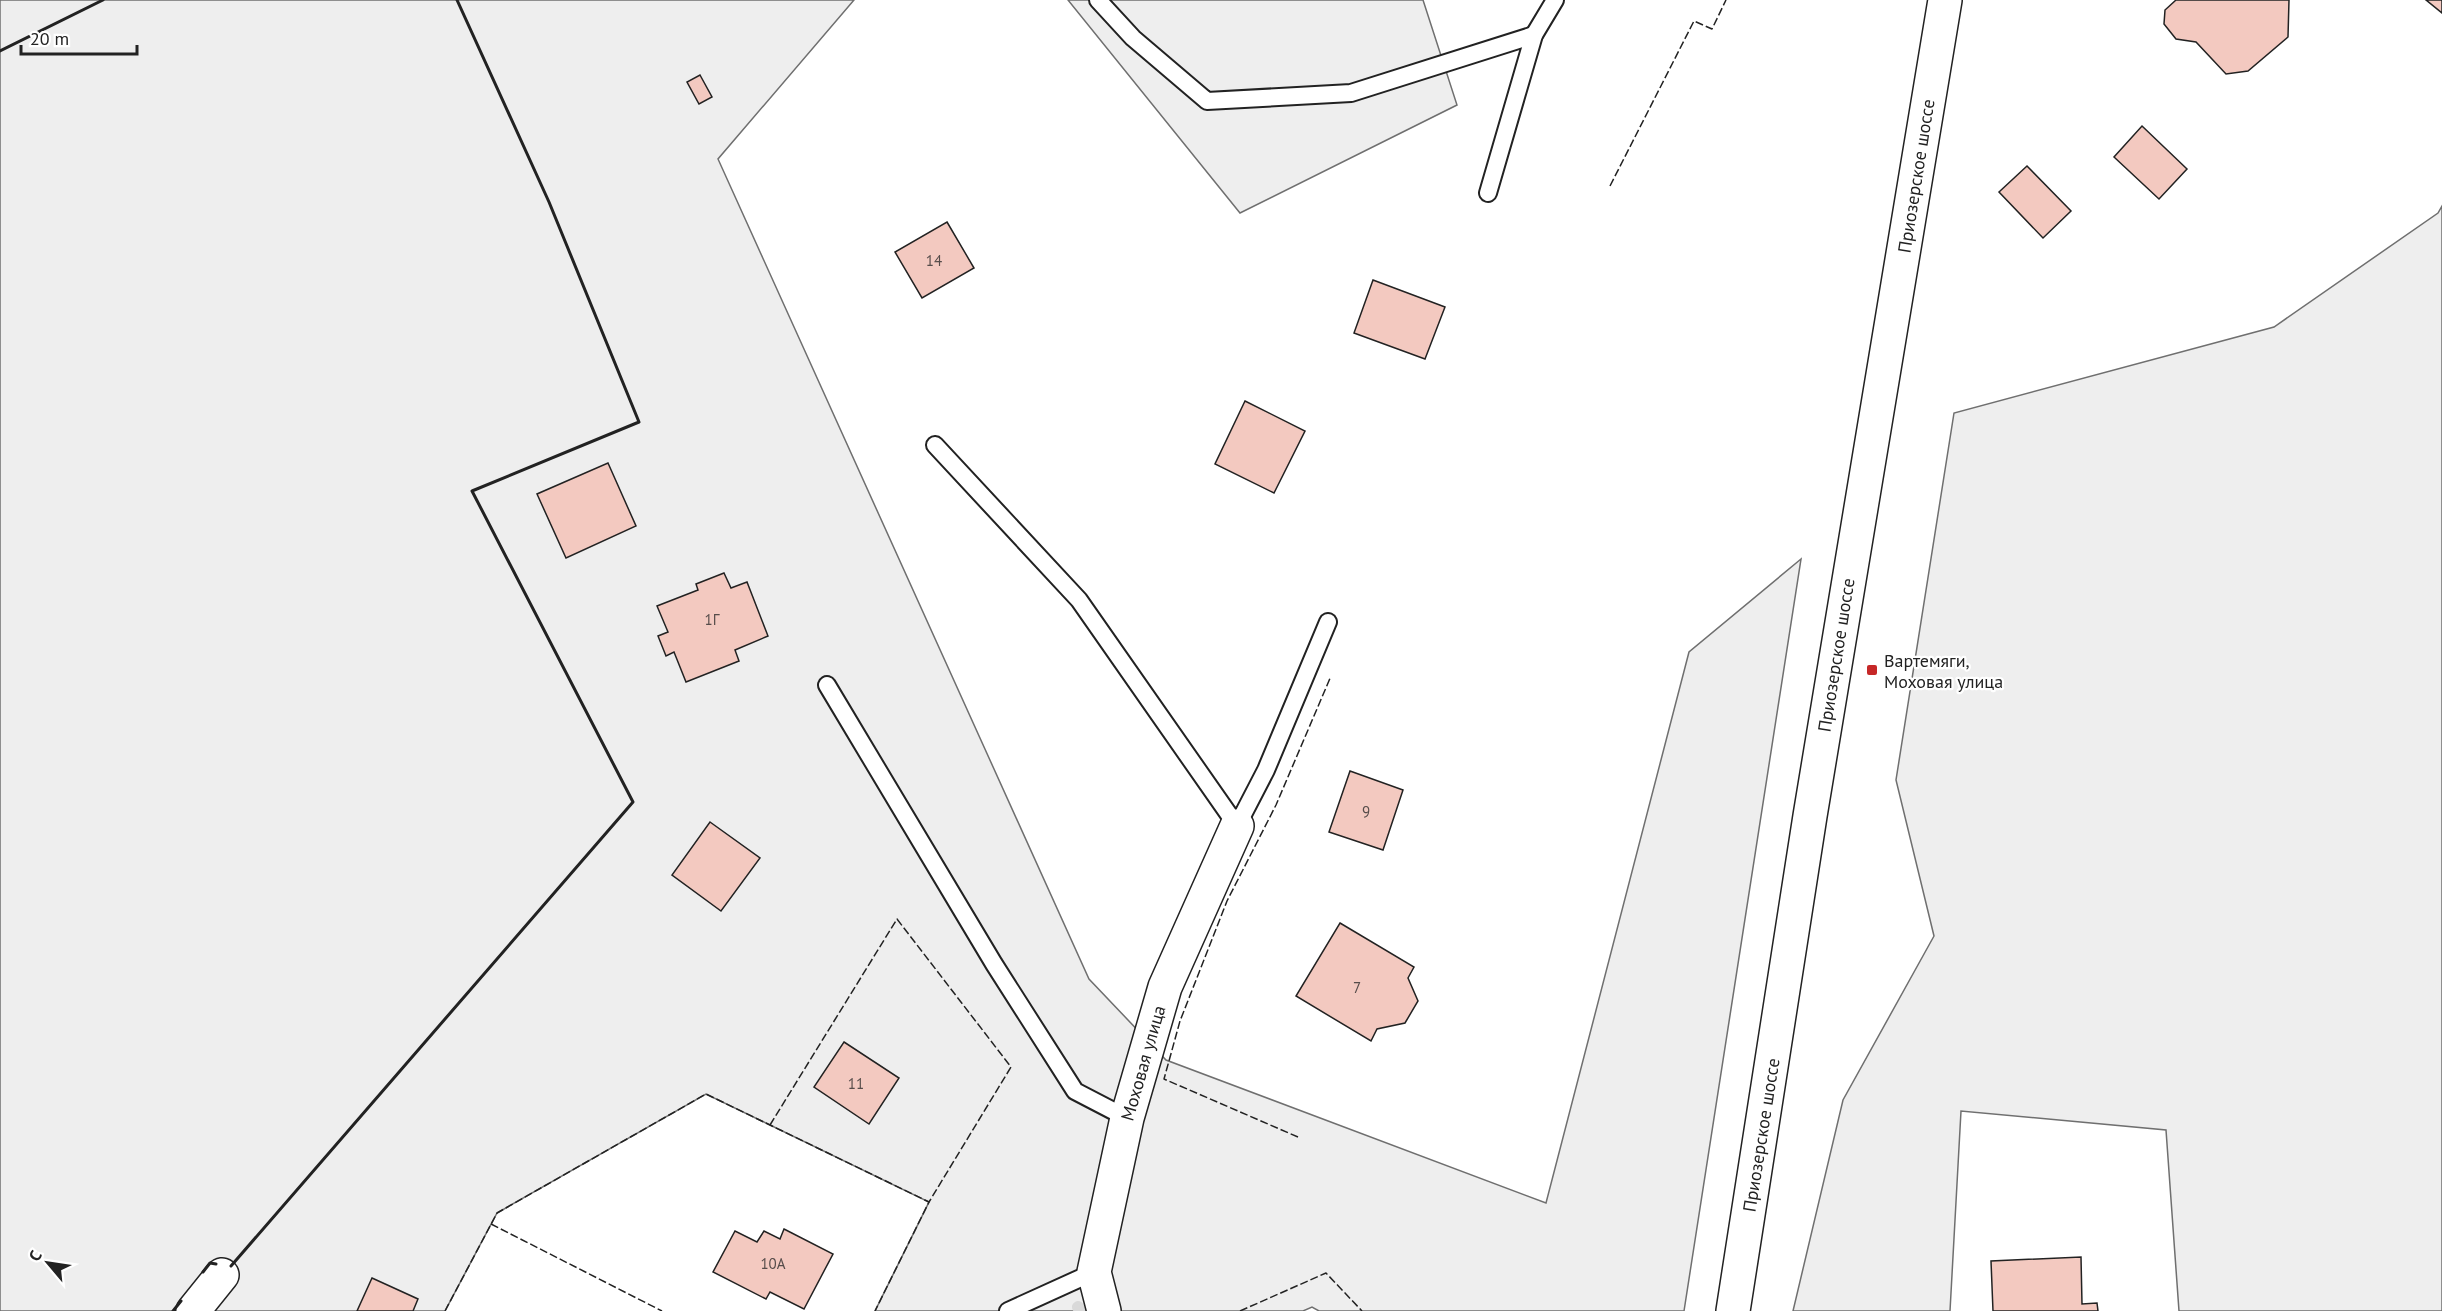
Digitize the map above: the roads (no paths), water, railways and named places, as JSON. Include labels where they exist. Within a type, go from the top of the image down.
[{"type":"main road","name":"Приозерское шоссе","points":[[1733,1311],[1810,816],[1945,0]]},
{"type":"main road","name":"Моховая улица","points":[[1104,1311],[1094,1272],[1127,1118],[1165,987],[1238,826]]},
{"type":"main road","points":[[193,1311],[222,1275]]},
{"type":"lane","points":[[1098,0],[1133,38],[1207,101],[1351,93],[1534,35]]},
{"type":"lane","points":[[1488,193],[1534,35],[1555,0]]},
{"type":"lane","points":[[935,445],[1079,600],[1238,826],[1266,770],[1328,622]]},
{"type":"lane","points":[[827,685],[994,964],[1075,1091],[1127,1118]]},
{"type":"lane","points":[[1008,1311],[1094,1272]]},
{"type":"waterway","points":[[1078,1307],[1080,1311]]},
{"type":"place","name":"Вартемяги, Моховая улица","points":[[1872,670]]}]
